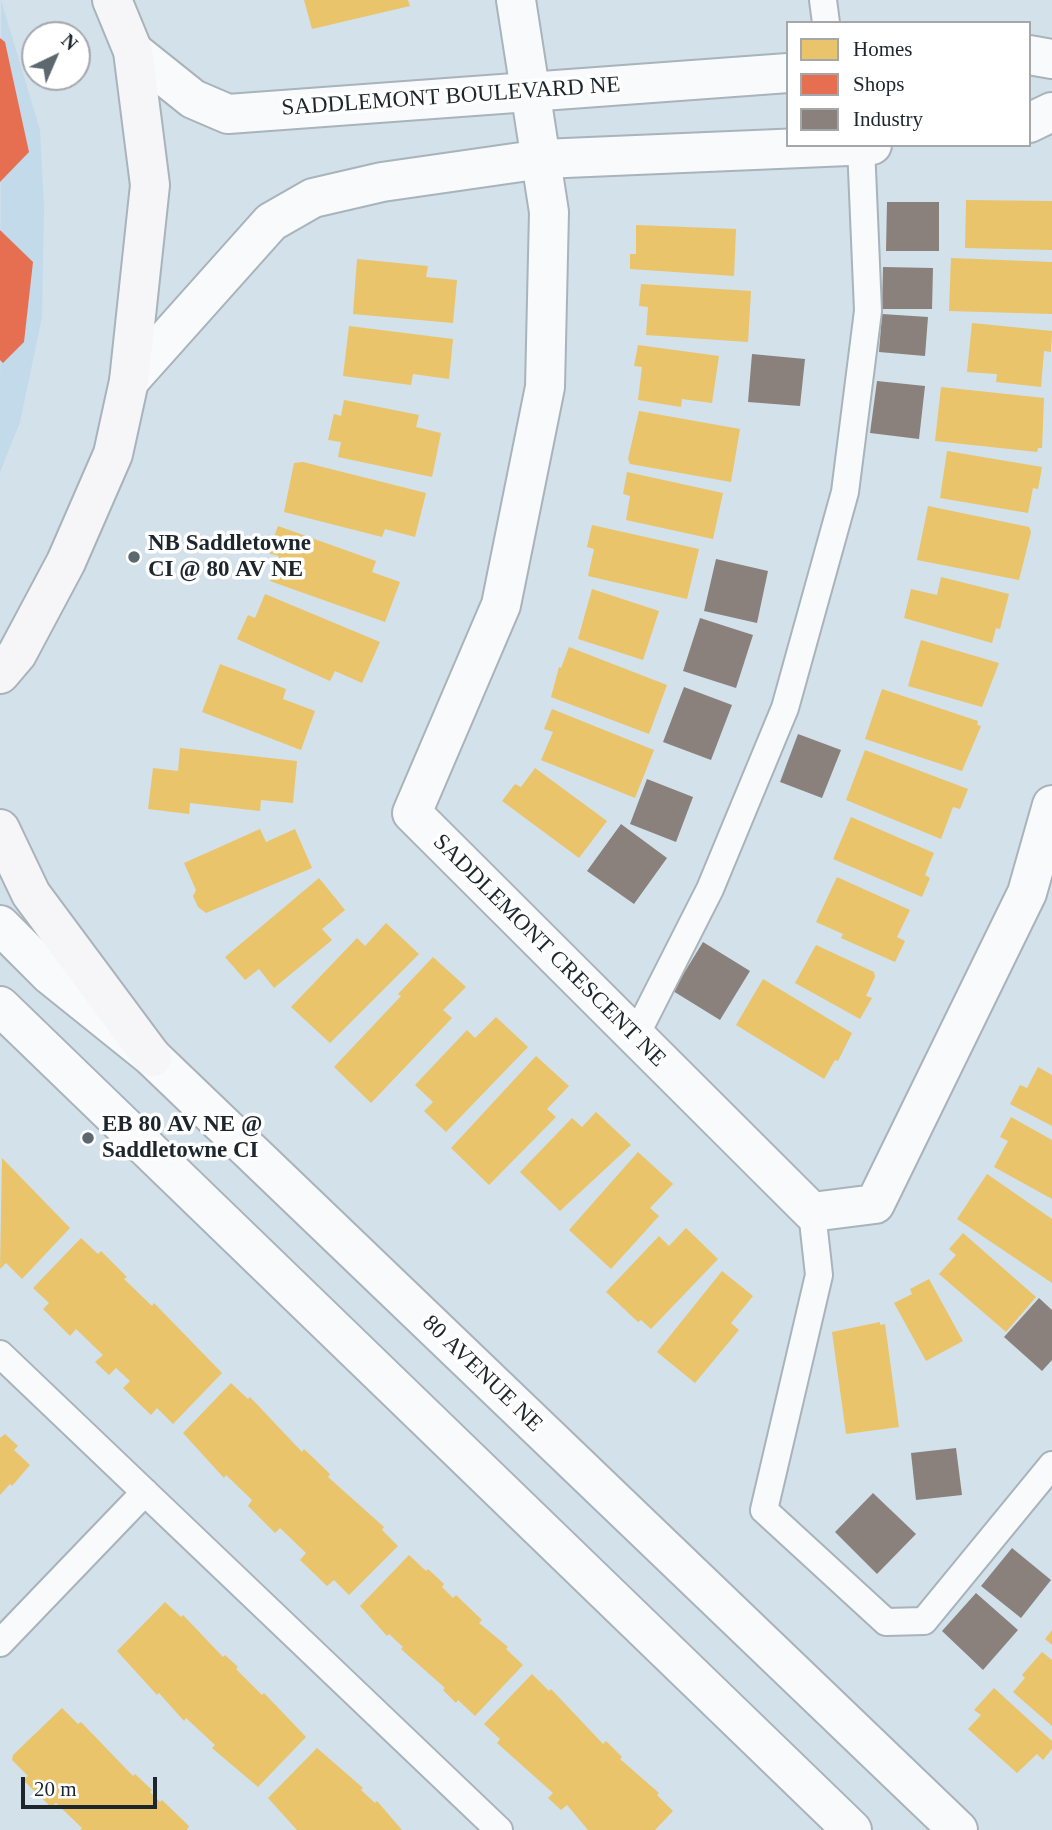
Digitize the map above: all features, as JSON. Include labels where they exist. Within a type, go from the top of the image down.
[{"type":"main road","points":[[0,700],[8,664],[66,562],[113,454],[129,381],[150,185],[133,51],[112,0]]},
{"type":"main road","points":[[0,829],[31,894],[152,1057]]},
{"type":"street","points":[[516,0],[542,159]]},
{"type":"street","name":"SADDLEMONT BOULEVARD NE","points":[[133,51],[192,99],[228,114],[786,73]]},
{"type":"street","points":[[1031,55],[1052,59]]},
{"type":"street","points":[[1031,122],[1052,112]]},
{"type":"street","points":[[129,381],[271,222],[313,198],[382,182],[542,159],[842,147]]},
{"type":"street","name":"SADDLEMONT CRESCENT NE","points":[[542,159],[549,212],[542,401],[501,605],[412,813],[812,1212]]},
{"type":"street","points":[[812,1212],[875,1205],[1027,893],[1052,805]]},
{"type":"street","name":"80 AVENUE NE","points":[[0,925],[50,975],[152,1057],[958,1830]]},
{"type":"street","points":[[0,1006],[852,1830]]},
{"type":"lane","points":[[823,0],[826,21]]},
{"type":"lane","points":[[635,1037],[710,889],[785,708],[845,492],[868,311],[867,147]]},
{"type":"lane","points":[[812,1212],[819,1275],[764,1510],[886,1622],[924,1621],[1052,1465]]},
{"type":"lane","points":[[0,1354],[499,1830]]},
{"type":"lane","points":[[0,1643],[145,1492]]},
{"type":"shaded area","points":[[1,0],[21,67],[21,91],[28,91],[40,130],[44,207],[42,317],[20,422],[0,472]]},
{"type":"building: Homes","points":[[304,0],[408,0],[410,6],[312,29]]},
{"type":"building: Homes","points":[[966,200],[1052,201],[1052,250],[965,248]]},
{"type":"building: Homes","points":[[636,225],[736,229],[734,276],[630,269],[630,254],[636,254]]},
{"type":"building: Homes","points":[[951,258],[1052,262],[1052,314],[949,311]]},
{"type":"building: Homes","points":[[357,259],[428,266],[426,277],[457,280],[453,323],[353,314]]},
{"type":"building: Homes","points":[[641,284],[751,291],[748,342],[646,335],[648,307],[639,306]]},
{"type":"building: Homes","points":[[972,323],[1052,331],[1051,352],[1044,351],[1041,387],[996,382],[997,374],[967,372]]},
{"type":"building: Homes","points":[[349,326],[453,339],[449,379],[413,374],[411,385],[343,376]]},
{"type":"building: Homes","points":[[638,345],[719,356],[712,403],[682,399],[681,407],[638,400],[642,367],[634,366]]},
{"type":"building: Homes","points":[[941,387],[1044,398],[1042,448],[1038,448],[1037,452],[935,441]]},
{"type":"building: Homes","points":[[344,400],[419,415],[416,427],[441,433],[432,477],[338,457],[341,442],[328,440],[334,414],[341,416]]},
{"type":"building: Homes","points":[[639,411],[740,429],[731,482],[630,464],[628,459]]},
{"type":"building: Homes","points":[[947,451],[1042,467],[1038,489],[1033,488],[1028,513],[940,498]]},
{"type":"building: Homes","points":[[303,462],[426,493],[415,537],[385,529],[382,537],[284,512],[294,463]]},
{"type":"building: Homes","points":[[627,472],[723,493],[713,539],[626,520],[630,496],[623,494]]},
{"type":"building: Homes","points":[[928,506],[1029,527],[1031,532],[1019,580],[917,560]]},
{"type":"building: Homes","points":[[592,525],[699,549],[687,599],[588,576],[594,549],[587,547]]},
{"type":"building: Homes","points":[[278,526],[376,561],[372,572],[400,582],[385,622],[270,581],[279,556],[268,553]]},
{"type":"building: Homes","points":[[941,577],[1009,594],[1000,629],[996,628],[992,643],[904,618],[911,589],[937,595]]},
{"type":"building: Homes","points":[[592,589],[659,611],[643,660],[578,639]]},
{"type":"building: Homes","points":[[265,594],[380,642],[362,683],[335,671],[330,681],[237,639],[248,615],[255,618]]},
{"type":"building: Homes","points":[[921,640],[999,663],[982,707],[908,686]]},
{"type":"building: Homes","points":[[569,647],[667,685],[649,734],[551,697],[559,667],[561,668]]},
{"type":"building: Homes","points":[[220,664],[286,689],[283,699],[315,711],[301,750],[202,712]]},
{"type":"building: Homes","points":[[882,689],[978,721],[977,725],[981,726],[962,771],[865,739]]},
{"type":"building: Homes","points":[[552,709],[654,750],[635,798],[541,760],[553,732],[544,729]]},
{"type":"building: Homes","points":[[180,748],[297,761],[293,803],[261,800],[260,811],[190,803],[189,814],[148,809],[153,768],[178,771]]},
{"type":"building: Homes","points":[[865,750],[968,789],[960,809],[953,807],[941,839],[846,800]]},
{"type":"building: Homes","points":[[535,768],[607,821],[579,858],[502,801],[515,784],[521,787]]},
{"type":"building: Homes","points":[[851,817],[934,853],[925,875],[930,878],[922,897],[833,859]]},
{"type":"building: Homes","points":[[260,829],[266,842],[295,829],[312,868],[206,913],[198,907],[193,896],[196,890],[184,863]]},
{"type":"building: Homes","points":[[837,877],[910,910],[897,937],[905,941],[895,962],[841,938],[843,934],[816,922]]},
{"type":"building: Homes","points":[[319,878],[345,910],[322,929],[332,940],[274,988],[259,969],[245,980],[225,957]]},
{"type":"building: Homes","points":[[386,923],[419,954],[330,1043],[291,1007],[357,938],[365,946]]},
{"type":"building: Homes","points":[[816,945],[874,972],[875,977],[866,996],[872,998],[860,1019],[795,983]]},
{"type":"building: Homes","points":[[433,957],[466,987],[443,1010],[452,1018],[371,1103],[334,1067],[401,996],[398,994]]},
{"type":"building: Homes","points":[[763,979],[852,1033],[838,1061],[835,1060],[824,1079],[736,1025]]},
{"type":"building: Homes","points":[[496,1017],[528,1047],[446,1132],[424,1111],[433,1102],[415,1085],[467,1030],[475,1038]]},
{"type":"building: Homes","points":[[536,1056],[569,1086],[547,1109],[556,1117],[489,1185],[451,1148]]},
{"type":"building: Homes","points":[[1038,1067],[1052,1075],[1052,1126],[1010,1104],[1020,1085],[1027,1088]]},
{"type":"building: Homes","points":[[596,1112],[631,1145],[560,1211],[520,1172],[572,1118],[582,1127]]},
{"type":"building: Homes","points":[[1011,1117],[1052,1140],[1052,1199],[994,1167],[1008,1141],[1000,1137]]},
{"type":"building: Homes","points":[[638,1152],[673,1184],[650,1208],[659,1216],[611,1269],[569,1230]]},
{"type":"building: Homes","points":[[2,1158],[70,1228],[22,1279],[6,1263],[0,1269]]},
{"type":"building: Homes","points":[[987,1174],[1052,1219],[1052,1283],[957,1219]]},
{"type":"building: Homes","points":[[686,1228],[718,1259],[651,1329],[641,1320],[638,1322],[606,1292],[659,1236],[669,1246]]},
{"type":"building: Homes","points":[[963,1233],[1036,1297],[1006,1332],[939,1274],[956,1255],[949,1249]]},
{"type":"building: Homes","points":[[81,1238],[98,1254],[101,1251],[127,1277],[124,1279],[152,1306],[154,1303],[222,1373],[173,1424],[157,1408],[151,1415],[123,1388],[130,1381],[116,1368],[109,1375],[95,1362],[103,1355],[76,1329],[70,1336],[43,1309],[49,1303],[33,1288]]},
{"type":"building: Homes","points":[[722,1271],[753,1296],[731,1323],[739,1330],[695,1383],[657,1352]]},
{"type":"building: Homes","points":[[929,1279],[963,1341],[926,1361],[894,1303],[912,1294],[910,1289]]},
{"type":"building: Homes","points":[[880,1322],[880,1325],[885,1324],[899,1427],[846,1434],[832,1332]]},
{"type":"building: Homes","points":[[231,1383],[248,1399],[250,1397],[302,1452],[304,1449],[330,1474],[328,1477],[384,1527],[382,1530],[398,1546],[349,1595],[334,1580],[327,1586],[300,1560],[306,1553],[280,1528],[275,1533],[248,1506],[252,1500],[226,1475],[224,1478],[183,1433]]},
{"type":"building: Homes","points":[[5,1434],[18,1446],[14,1450],[30,1465],[12,1486],[10,1484],[0,1495],[0,1438]]},
{"type":"building: Homes","points":[[409,1555],[444,1584],[442,1587],[453,1598],[456,1595],[482,1620],[479,1623],[508,1647],[506,1649],[523,1665],[475,1716],[458,1700],[456,1703],[443,1690],[445,1688],[401,1649],[403,1647],[389,1634],[387,1636],[360,1606]]},
{"type":"building: Homes","points":[[165,1602],[181,1617],[183,1615],[223,1657],[225,1655],[238,1667],[236,1669],[262,1695],[264,1693],[306,1737],[258,1787],[212,1748],[215,1745],[186,1718],[184,1721],[159,1693],[157,1695],[117,1651]]},
{"type":"building: Homes","points":[[1052,1630],[1052,1645],[1045,1639]]},
{"type":"building: Homes","points":[[1042,1652],[1052,1660],[1052,1726],[1013,1692],[1025,1678],[1022,1675]]},
{"type":"building: Homes","points":[[532,1674],[549,1691],[551,1689],[603,1744],[606,1741],[622,1757],[620,1759],[659,1793],[657,1795],[673,1811],[655,1830],[588,1830],[567,1805],[561,1810],[548,1798],[553,1793],[497,1743],[500,1739],[484,1724]]},
{"type":"building: Homes","points":[[994,1688],[1052,1741],[1052,1749],[1043,1760],[1037,1754],[1017,1773],[968,1729],[981,1715],[974,1710]]},
{"type":"building: Homes","points":[[62,1708],[78,1724],[81,1722],[133,1776],[135,1774],[152,1790],[150,1792],[160,1802],[162,1800],[189,1826],[187,1830],[80,1830],[82,1828],[56,1803],[51,1807],[23,1780],[28,1776],[12,1760],[13,1755]]},
{"type":"building: Homes","points":[[317,1748],[363,1788],[361,1790],[375,1803],[377,1801],[402,1830],[297,1830],[268,1798]]},
{"type":"building: Shops","points":[[0,38],[5,42],[29,152],[0,182]]},
{"type":"building: Shops","points":[[0,230],[33,262],[24,342],[3,363],[0,360]]},
{"type":"building: Industry","points":[[887,202],[939,202],[939,251],[886,251]]},
{"type":"building: Industry","points":[[883,267],[933,268],[932,309],[882,309]]},
{"type":"building: Industry","points":[[882,314],[928,317],[925,356],[879,352]]},
{"type":"building: Industry","points":[[752,354],[805,359],[800,406],[748,402]]},
{"type":"building: Industry","points":[[877,381],[925,386],[919,439],[870,433]]},
{"type":"building: Industry","points":[[716,559],[768,571],[757,623],[704,611]]},
{"type":"building: Industry","points":[[700,618],[753,635],[736,688],[683,671]]},
{"type":"building: Industry","points":[[684,687],[732,705],[711,760],[663,742]]},
{"type":"building: Industry","points":[[798,734],[841,750],[822,798],[780,782]]},
{"type":"building: Industry","points":[[647,779],[693,797],[676,842],[630,824]]},
{"type":"building: Industry","points":[[621,824],[667,858],[634,904],[587,871]]},
{"type":"building: Industry","points":[[703,942],[750,971],[720,1020],[673,991]]},
{"type":"building: Industry","points":[[1039,1298],[1052,1310],[1052,1360],[1042,1371],[1004,1337]]},
{"type":"building: Industry","points":[[956,1448],[962,1495],[916,1500],[911,1453]]},
{"type":"building: Industry","points":[[873,1493],[916,1534],[877,1574],[835,1532]]},
{"type":"building: Industry","points":[[1012,1548],[1051,1580],[1021,1618],[981,1586]]},
{"type":"building: Industry","points":[[976,1593],[1018,1630],[983,1670],[942,1631]]},
{"type":"place","name":"NB Saddletowne CI @ 80 AV NE","points":[[134,557]]},
{"type":"place","name":"EB 80 AV NE @ Saddletowne CI","points":[[88,1138]]}]
